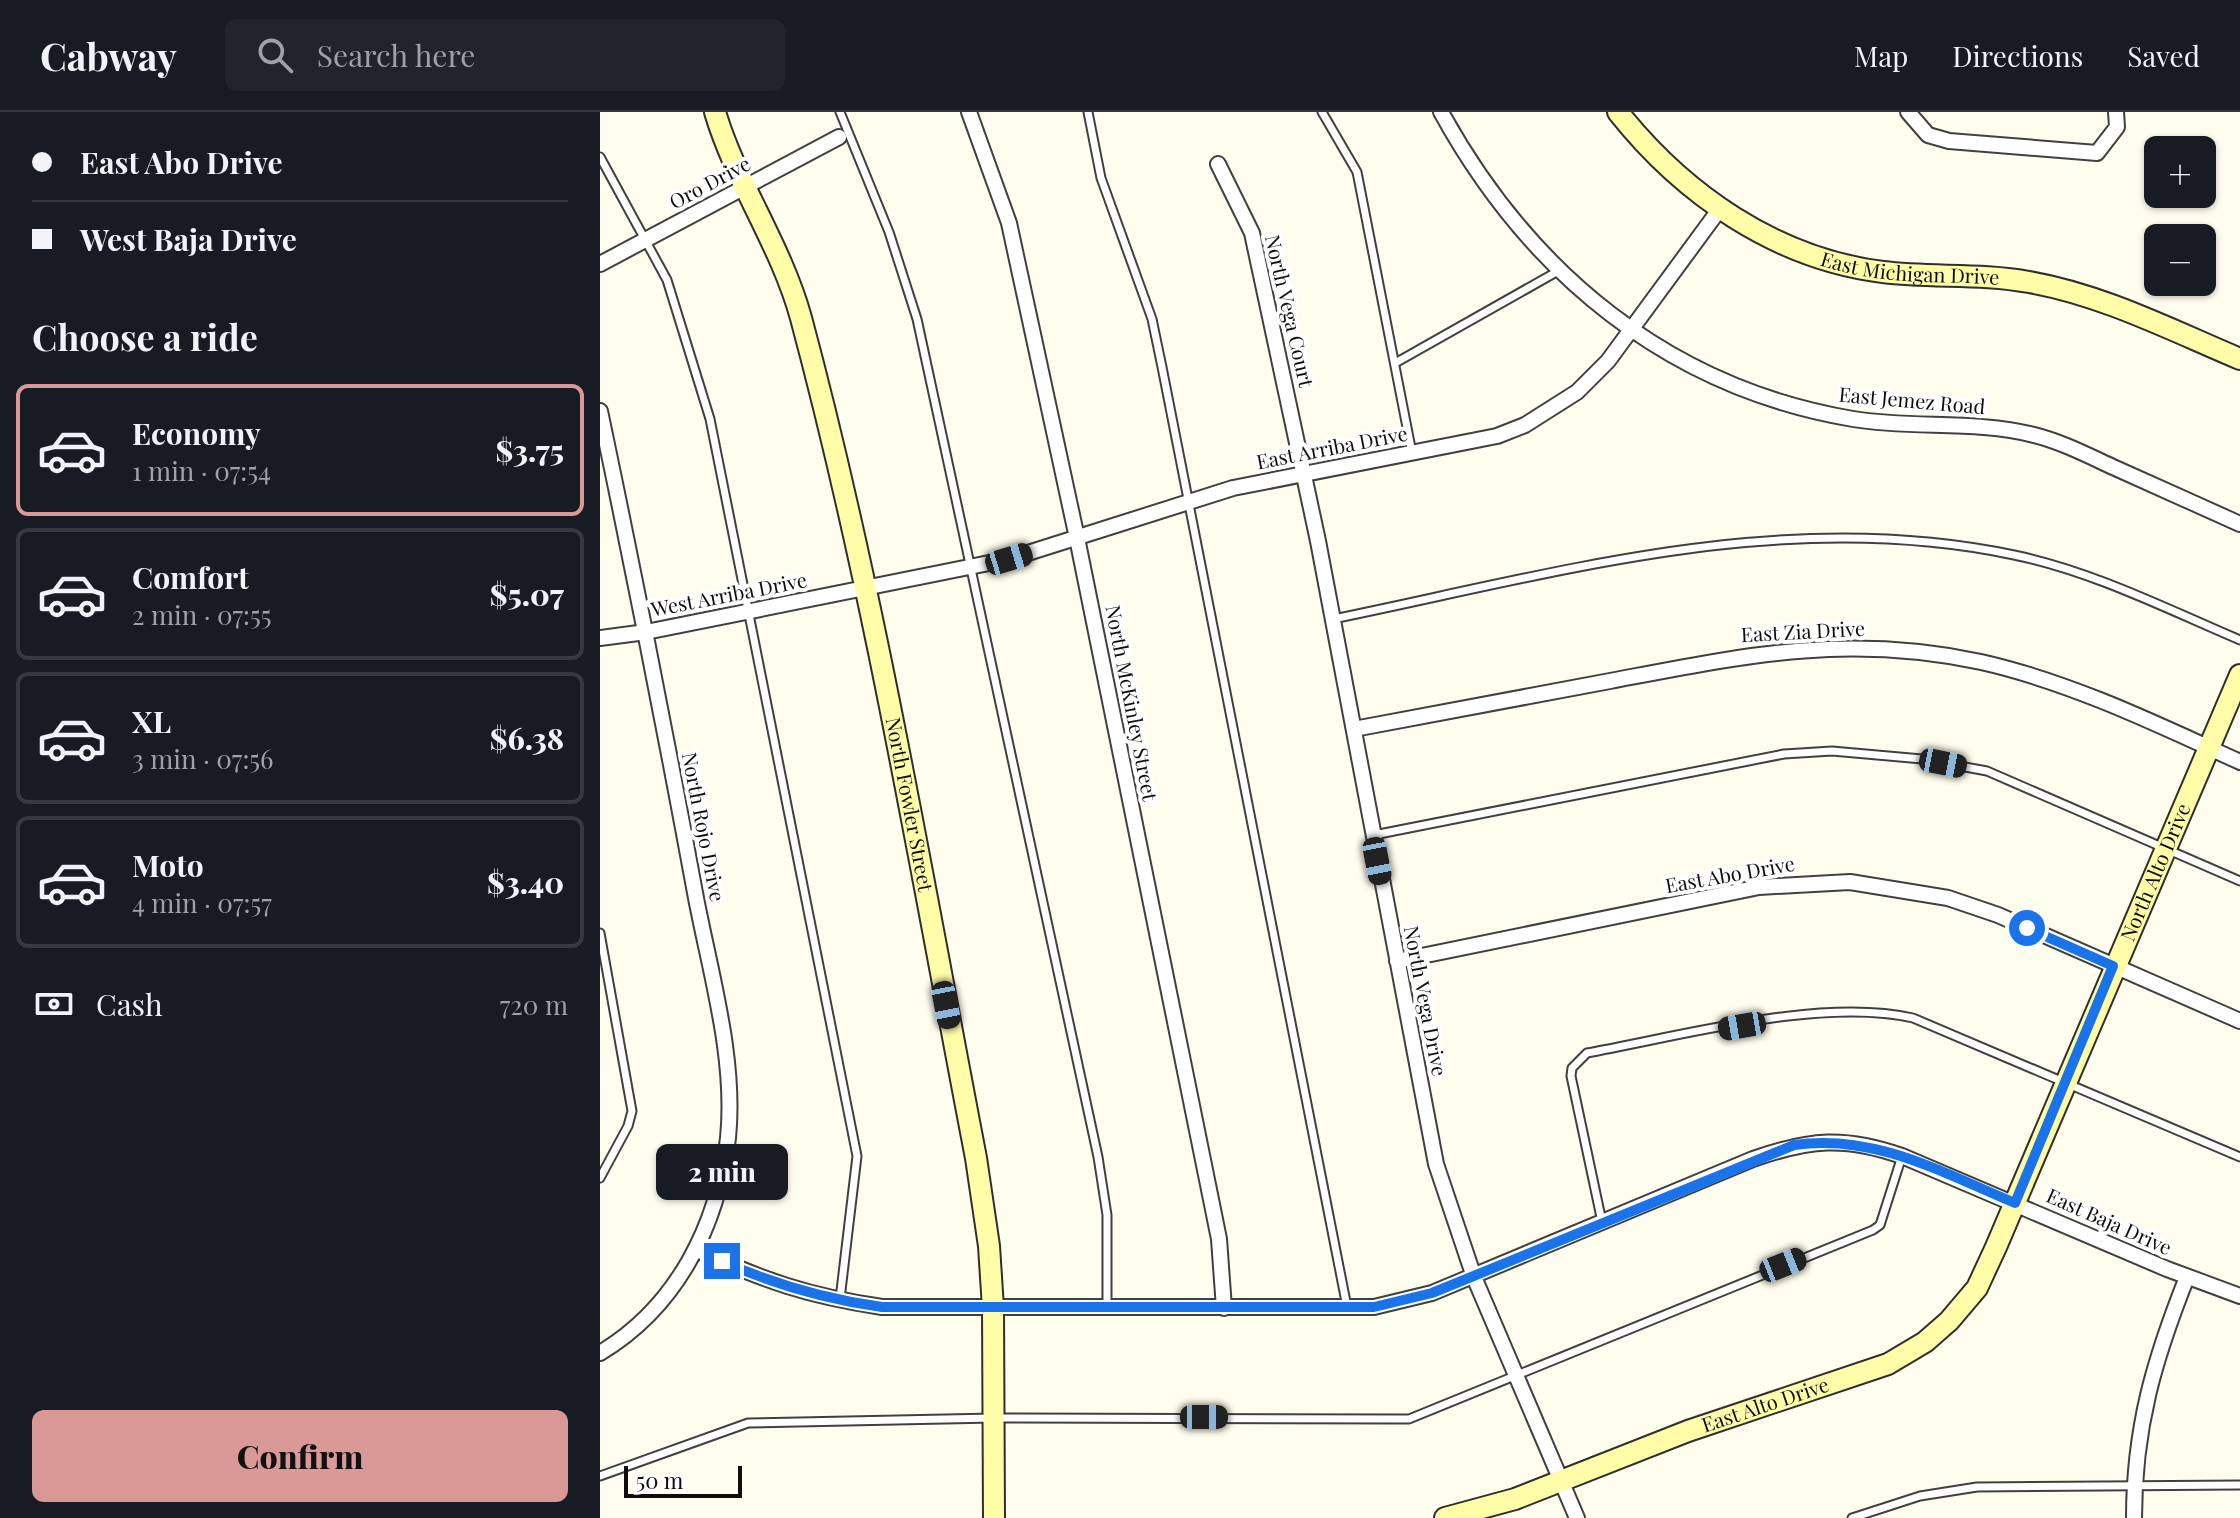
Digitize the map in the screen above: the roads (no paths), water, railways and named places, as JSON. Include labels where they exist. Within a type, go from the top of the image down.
[{"type":"street","name":"North Fowler Street","points":[[715,112],[800,315],[865,589],[976,1158],[989,1246],[993,1308],[994,1518]]},
{"type":"street","name":"North McKinley Street","points":[[969,112],[1009,223],[1077,538],[1219,1239],[1224,1308]]},
{"type":"street","name":"East Jemez Road","points":[[1441,112],[1468,161],[1504,212],[1560,270],[1629,331],[1731,386],[1778,403],[1856,419],[2031,434],[2054,440],[2240,524]]},
{"type":"street","name":"East Michigan Drive","points":[[1618,112],[1656,157],[1719,210],[1803,251],[1879,271],[2027,281],[2085,295],[2240,359]]},
{"type":"street","points":[[1908,112],[1928,135],[1949,141],[2097,153],[2117,127],[2116,112]]},
{"type":"street","name":"Oro Drive","points":[[600,264],[844,134]]},
{"type":"street","name":"North Vega Court","points":[[1218,164],[1252,233],[1304,472]]},
{"type":"street","name":"East Arriba Drive","points":[[865,589],[972,567],[1077,538],[1187,501],[1304,472],[1497,436],[1525,425],[1577,392],[1608,361],[1719,210]]},
{"type":"street","name":"North Rojo Drive","points":[[600,411],[646,632],[730,1084],[722,1177],[714,1210],[697,1250],[657,1309],[600,1353]]},
{"type":"street","name":"North Vega Drive","points":[[1304,472],[1436,1164],[1474,1277],[1563,1479],[1577,1518]]},
{"type":"street","name":"West Arriba Drive","points":[[600,638],[646,632],[865,589]]},
{"type":"street","name":"East Zia Drive","points":[[1354,729],[1713,659],[1786,650],[1846,648],[1941,655],[2014,671],[2056,684],[2240,762]]},
{"type":"street","name":"North Alto Drive","points":[[2015,1203],[2113,966],[2240,675]]},
{"type":"street","name":"East Abo Drive","points":[[1397,961],[1759,887],[1850,882],[1948,898],[1998,915],[2240,1021]]},
{"type":"street","name":"East Baja Drive","points":[[697,1250],[773,1284],[840,1301],[882,1307],[1224,1308],[1347,1307],[1399,1303],[1474,1277],[1794,1145],[1855,1142],[1902,1156],[2187,1277],[2240,1296]]},
{"type":"street","name":"East Alto Drive","points":[[1445,1518],[1515,1499],[1688,1431],[1888,1364],[1925,1342],[1949,1321],[1977,1288],[2015,1203]]},
{"type":"street","points":[[2134,1518],[2134,1486],[2146,1393],[2187,1277]]},
{"type":"lane","points":[[840,112],[844,134],[889,232],[917,319],[1098,1157],[1107,1215],[1107,1308]]},
{"type":"lane","points":[[1088,112],[1101,178],[1152,319],[1347,1307]]},
{"type":"lane","points":[[1322,112],[1357,172],[1397,362],[1412,453]]},
{"type":"lane","points":[[600,157],[667,280],[702,390],[750,611],[857,1156],[840,1301]]},
{"type":"lane","points":[[1397,362],[1560,270]]},
{"type":"lane","points":[[1333,619],[1711,544],[1782,537],[1896,539],[2015,555],[2111,585],[2240,640]]},
{"type":"lane","points":[[1372,836],[1784,754],[1832,751],[1922,759],[1987,771],[2240,881]]},
{"type":"lane","points":[[600,933],[632,1111],[628,1126],[600,1178]]},
{"type":"lane","points":[[1602,1222],[1571,1076],[1572,1068],[1587,1053],[1803,1014],[1879,1014],[1913,1018],[2240,1157]]},
{"type":"lane","points":[[600,1476],[748,1423],[994,1418],[1409,1419],[1873,1230],[1880,1225],[1902,1156]]},
{"type":"lane","points":[[1852,1518],[1920,1496],[1977,1487],[2240,1485]]}]
